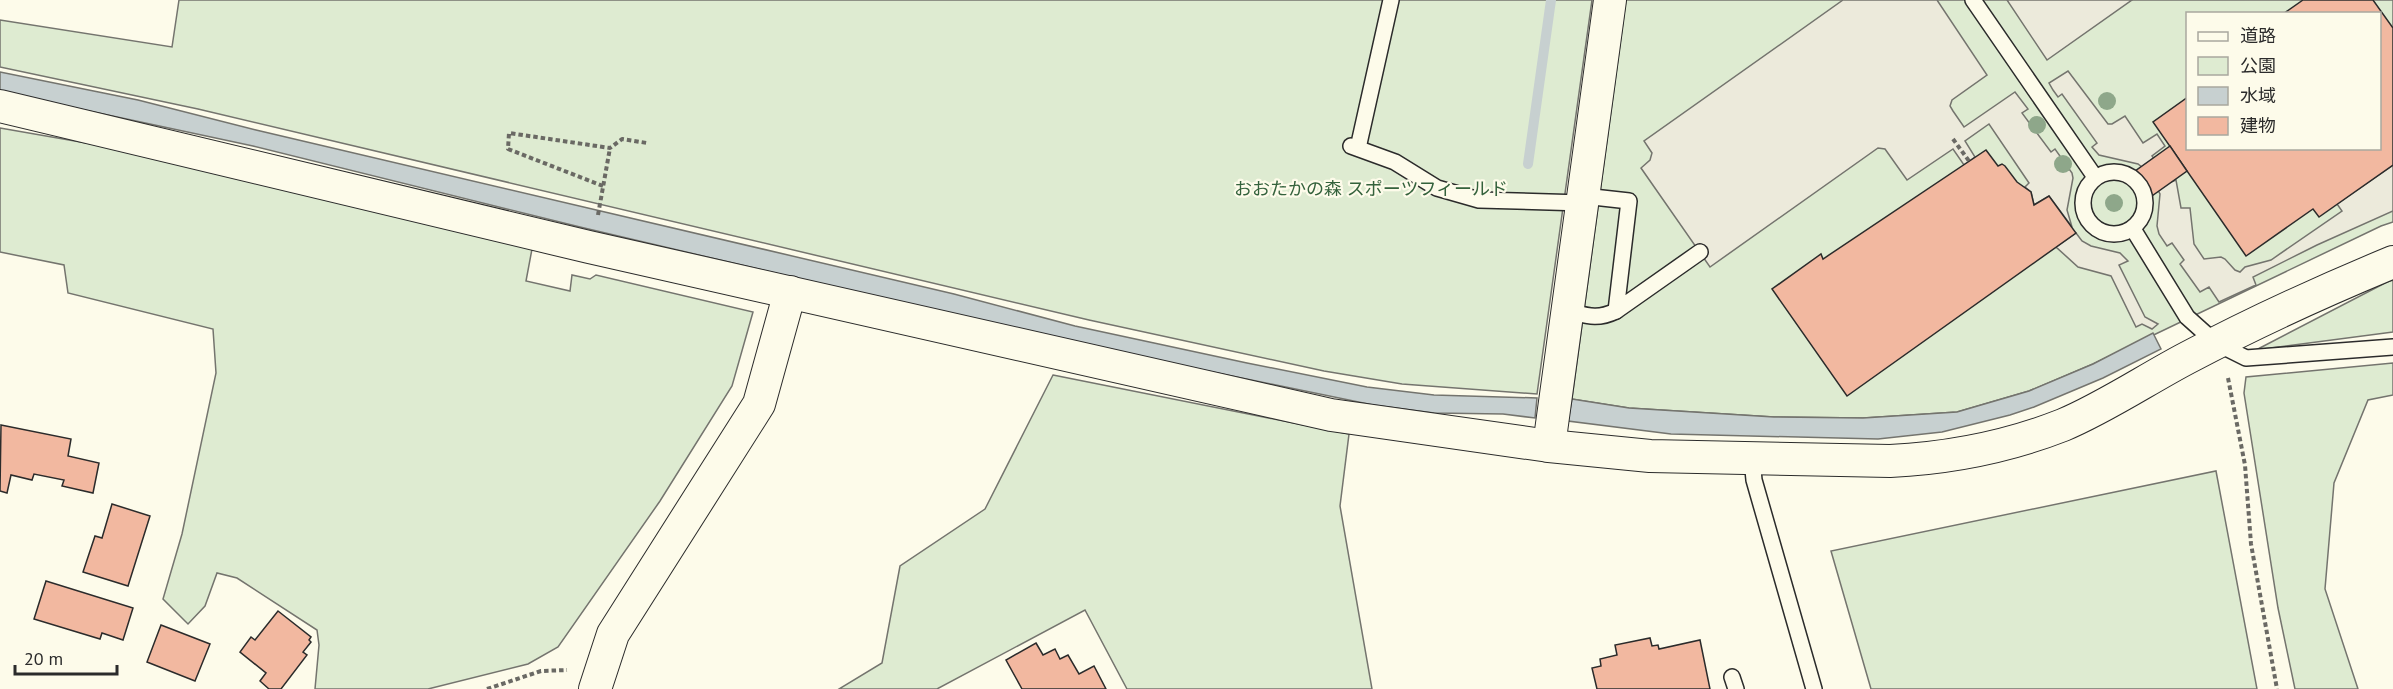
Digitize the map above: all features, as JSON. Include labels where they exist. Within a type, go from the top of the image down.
[{"type":"street","points":[[1549,446],[1610,0]]},
{"type":"street","points":[[0,106],[589,247],[1331,415],[1549,446],[1650,456],[1854,462],[1927,459],[1972,453],[2064,425],[2216,343],[2393,262]]},
{"type":"street","points":[[598,679],[613,634],[759,404],[789,292]]},
{"type":"lane","points":[[1391,0],[1354,147],[1395,162],[1437,188],[1479,200],[1629,201],[1616,311]]},
{"type":"lane","points":[[1973,0],[2095,177]]},
{"type":"lane","points":[[2114,171],[2123,173],[2139,184],[2145,203],[2144,213],[2133,229],[2124,234],[2104,234],[2088,222],[2084,213],[2084,194],[2095,177],[2114,171]]},
{"type":"lane","points":[[2133,229],[2187,317],[2216,343],[2246,358],[2393,346]]},
{"type":"lane","points":[[1568,311],[1604,317],[1700,252]]},
{"type":"lane","points":[[1752,459],[1754,480],[1814,689]]},
{"type":"path","points":[[603,186],[508,149],[509,133],[610,148]]},
{"type":"path","points":[[600,204],[610,148],[622,139],[647,143]]},
{"type":"path","points":[[1953,139],[1969,161]]},
{"type":"path","points":[[2216,343],[2228,379],[2245,465],[2251,544],[2277,689]]},
{"type":"path","points":[[487,689],[541,671],[598,679]]},
{"type":"green space","name":"おおたかの森 スポーツフィールド","points":[[179,0],[1592,0],[1537,394],[1402,384],[1324,371],[1089,320],[198,109],[0,67],[0,20],[172,47]]},
{"type":"green space","points":[[1626,0],[2393,0],[2393,222],[2093,364],[2029,391],[1957,412],[1863,418],[1774,417],[1629,408],[1572,399]]},
{"type":"green space","points":[[0,128],[138,152],[532,249],[526,281],[570,291],[572,275],[590,279],[596,275],[753,312],[732,386],[660,501],[558,647],[528,664],[428,689],[315,689],[319,645],[317,630],[237,578],[217,573],[205,606],[188,624],[163,599],[182,534],[216,373],[213,329],[68,293],[64,265],[0,252]]},
{"type":"green space","points":[[2393,280],[2393,332],[2256,350],[2387,282]]},
{"type":"green space","points":[[2393,363],[2393,395],[2368,400],[2334,483],[2325,589],[2358,689],[2295,689],[2278,608],[2244,393],[2246,377]]},
{"type":"green space","points":[[1053,375],[1349,434],[1340,506],[1372,689],[1127,689],[1085,610],[937,689],[839,689],[882,663],[900,566],[985,509]]},
{"type":"green space","points":[[2216,471],[2257,689],[1871,689],[1831,551]]},
{"type":"shaded area","points":[[1843,0],[1937,0],[1987,75],[1952,100],[1950,106],[1964,127],[2015,92],[2028,109],[2022,113],[2051,152],[2055,149],[2072,173],[2067,210],[2072,227],[2049,196],[2034,205],[2031,192],[2025,187],[2029,183],[1989,124],[1965,141],[1975,157],[1964,165],[1953,149],[1907,180],[1885,149],[1878,148],[1710,267],[1641,168],[1650,160],[1652,153],[1644,141]]},
{"type":"shaded area","points":[[2007,0],[2132,0],[2047,60]]},
{"type":"shaded area","points":[[2068,71],[2108,124],[2125,116],[2143,143],[2157,134],[2165,146],[2152,156],[2171,182],[2176,180],[2181,208],[2190,208],[2194,244],[2204,259],[2221,257],[2240,272],[2245,267],[2271,260],[2342,211],[2337,204],[2393,165],[2393,211],[2253,277],[2256,285],[2219,302],[2209,287],[2200,292],[2180,264],[2184,260],[2172,243],[2167,246],[2159,234],[2157,226],[2160,194],[2148,172],[2138,164],[2099,155],[2092,147],[2097,143],[2062,94],[2058,97],[2053,90],[2049,83]]},
{"type":"shaded area","points":[[2076,233],[2082,241],[2091,246],[2120,253],[2128,261],[2119,265],[2145,317],[2158,324],[2152,329],[2142,324],[2136,327],[2111,276],[2078,267],[2056,247]]},
{"type":"water","points":[[0,72],[138,100],[256,130],[954,294],[1075,326],[1247,363],[1367,387],[1434,395],[1537,398],[1535,418],[1503,414],[1434,413],[1373,405],[1072,343],[580,227],[253,146],[0,92]]},
{"type":"water","points":[[2153,333],[2161,349],[2103,378],[2034,407],[1942,432],[1878,439],[1671,434],[1568,421],[1572,399],[1629,408],[1774,417],[1863,418],[1957,412],[2029,391],[2093,364]]},
{"type":"building","points":[[2303,0],[2373,0],[2393,28],[2393,165],[2319,217],[2313,209],[2246,256],[2153,122],[2186,98],[2186,150],[2381,150],[2381,12],[2286,12]]},
{"type":"building","points":[[2170,146],[2187,171],[2149,198],[2131,174]]},
{"type":"building","points":[[1986,150],[1998,166],[2002,164],[2005,166],[2017,182],[2031,192],[2034,205],[2049,196],[2076,233],[1847,396],[1772,289],[1821,254],[1823,259]]},
{"type":"building","points":[[1,425],[71,439],[68,456],[99,463],[93,493],[62,486],[64,480],[34,474],[32,480],[11,475],[7,493],[0,491]]},
{"type":"building","points":[[112,504],[150,516],[128,586],[83,572],[95,536],[102,538]]},
{"type":"building","points":[[46,581],[133,608],[123,640],[102,633],[100,639],[34,619]]},
{"type":"building","points":[[278,611],[311,637],[309,640],[311,642],[303,652],[307,655],[281,689],[269,689],[260,681],[266,673],[240,652],[251,637],[255,640]]},
{"type":"building","points":[[161,625],[210,644],[195,681],[147,662]]},
{"type":"building","points":[[1650,638],[1652,646],[1658,645],[1659,649],[1700,640],[1710,689],[1597,689],[1592,668],[1601,666],[1600,659],[1617,655],[1615,645]]},
{"type":"building","points":[[1036,643],[1043,655],[1055,649],[1060,659],[1068,655],[1079,674],[1094,666],[1106,689],[1022,689],[1006,660]]},
{"type":"waterway","points":[[1528,164],[1551,0]]}]
